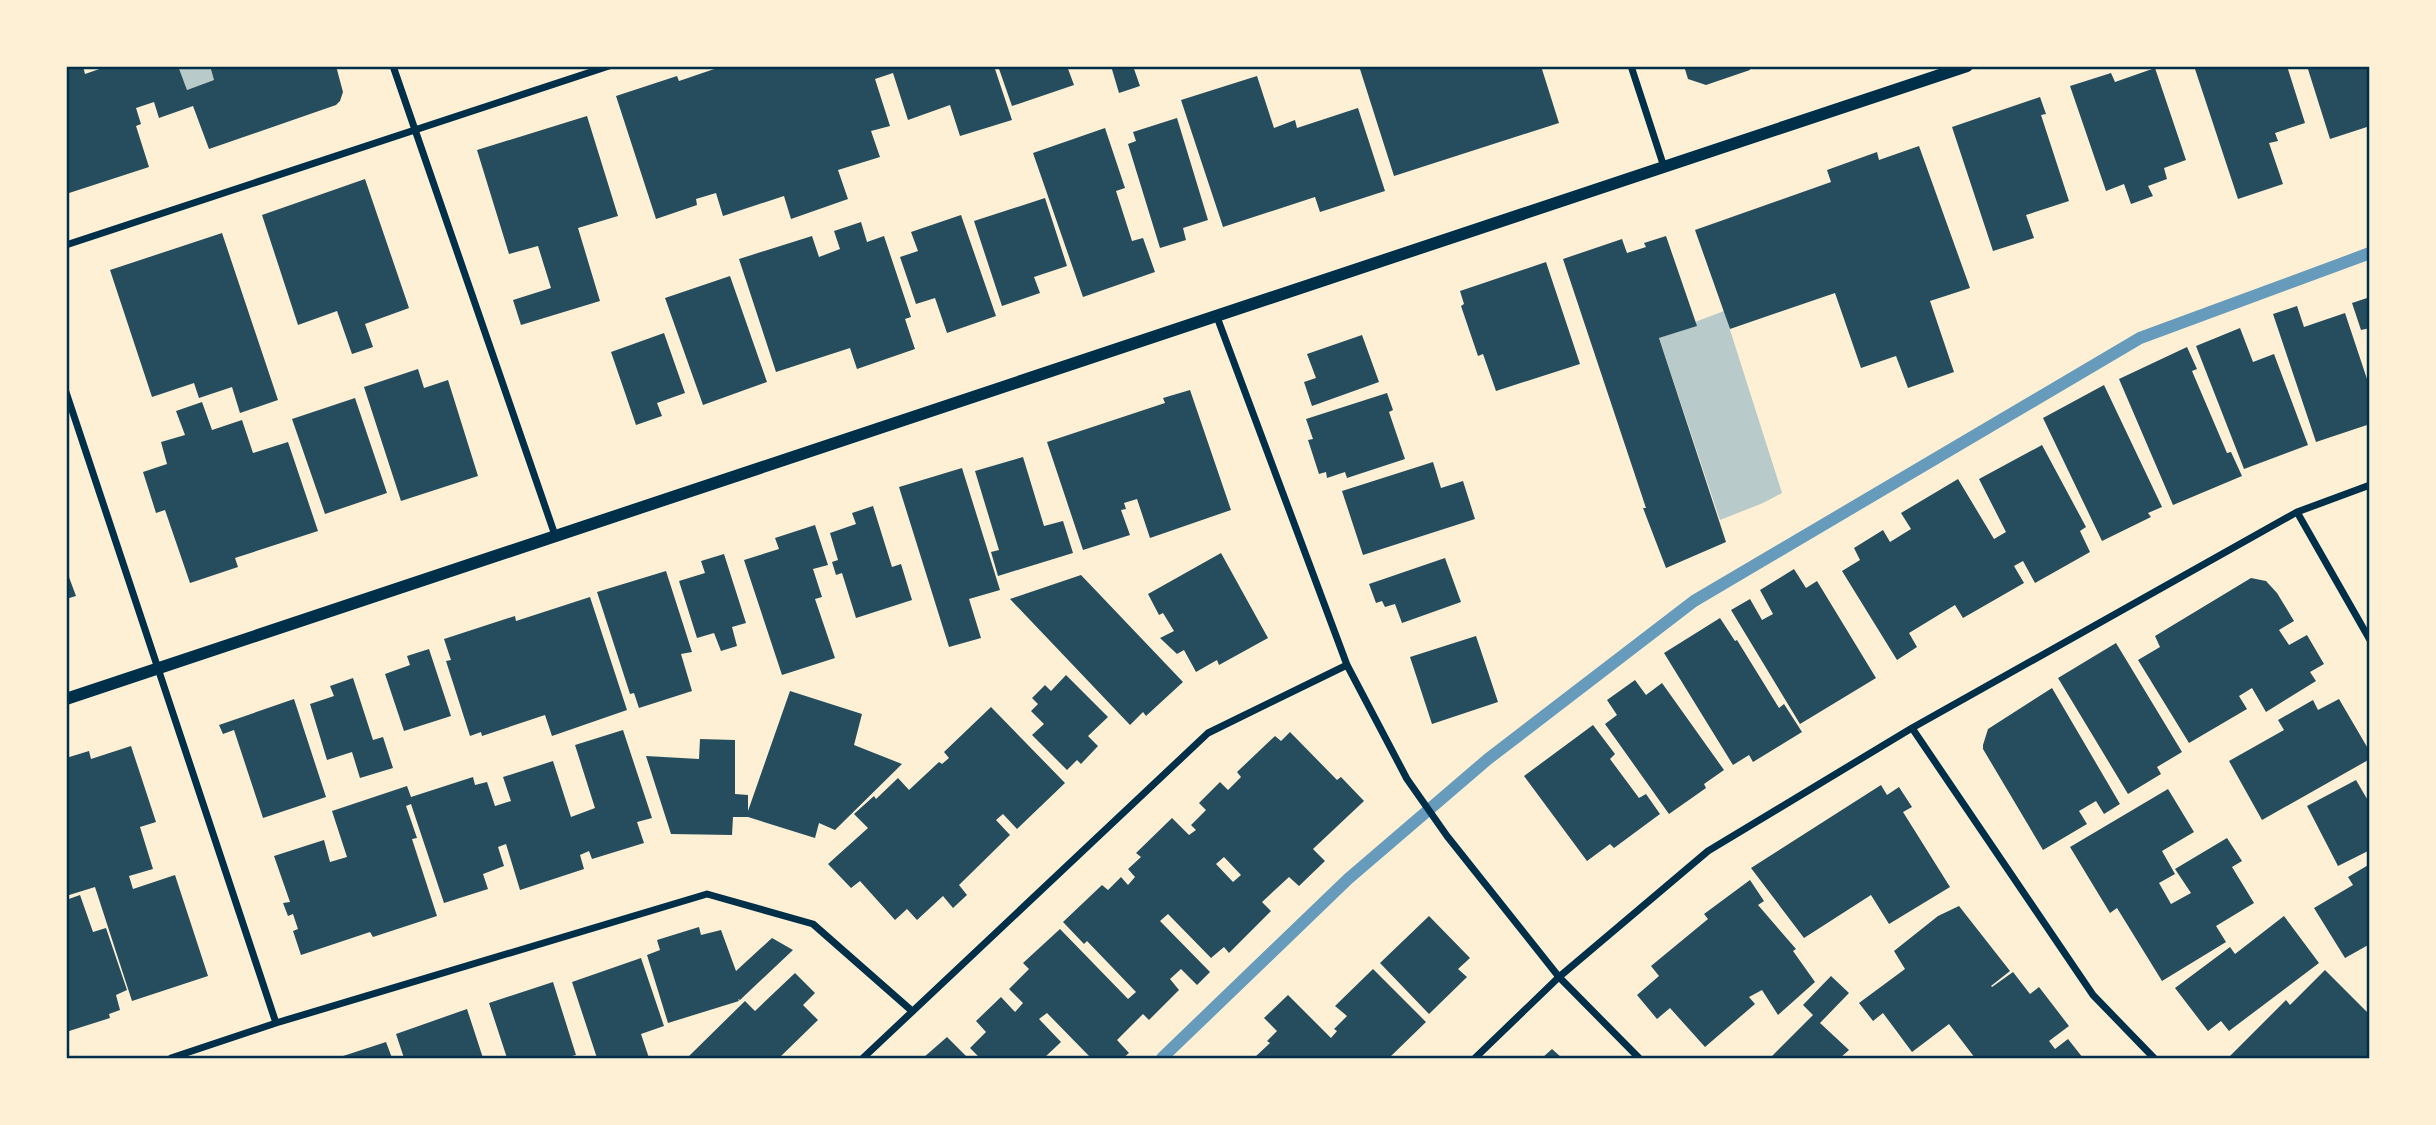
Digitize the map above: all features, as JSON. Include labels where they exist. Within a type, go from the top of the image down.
[{"type":"street","points":[[393,66],[556,538]]},
{"type":"street","points":[[66,246],[610,66]]},
{"type":"street","points":[[1631,66],[1664,167]]},
{"type":"street","points":[[66,699],[1967,66]]},
{"type":"street","points":[[1217,317],[1347,665],[1407,779],[1447,836],[1559,977],[1639,1059]]},
{"type":"street","points":[[66,392],[276,1024]]},
{"type":"street","points":[[1475,1059],[1559,977],[1708,850],[1912,727],[2297,512],[2370,485]]},
{"type":"street","points":[[2297,512],[2370,639]]},
{"type":"street","points":[[863,1059],[1208,733],[1347,665]]},
{"type":"street","points":[[1912,727],[2092,995],[2154,1059]]},
{"type":"street","points":[[171,1059],[276,1024],[707,894],[813,924],[912,1011]]},
{"type":"shaded area","points":[[178,67],[210,67],[214,80],[187,90]]},
{"type":"shaded area","points":[[1724,311],[1782,493],[1720,520],[1659,338],[1696,326],[1695,322]]},
{"type":"building","points":[[66,66],[83,66],[85,74],[108,66],[178,66],[187,90],[214,80],[210,66],[336,66],[343,92],[336,105],[209,149],[193,106],[159,118],[154,102],[136,108],[141,124],[136,126],[149,167],[66,194]]},
{"type":"building","points":[[723,66],[994,66],[1012,120],[960,136],[950,105],[908,120],[893,73],[875,79],[890,126],[871,131],[880,157],[838,170],[848,199],[791,219],[784,196],[723,216],[716,193],[696,199],[697,205],[656,219],[616,96],[677,76],[679,81]]},
{"type":"building","points":[[998,66],[1067,66],[1074,85],[1012,106]]},
{"type":"building","points":[[1111,66],[1133,66],[1140,86],[1119,93]]},
{"type":"building","points":[[1359,66],[1541,66],[1559,123],[1394,176]]},
{"type":"building","points":[[1684,66],[1749,66],[1750,70],[1706,85],[1688,79]]},
{"type":"building","points":[[2194,66],[2287,66],[2305,123],[2275,133],[2278,141],[2269,143],[2283,184],[2238,199]]},
{"type":"building","points":[[2307,66],[2370,66],[2370,126],[2330,139]]},
{"type":"building","points":[[2155,68],[2186,160],[2164,168],[2167,179],[2148,186],[2153,196],[2131,204],[2124,184],[2106,191],[2070,86],[2111,73],[2115,82]]},
{"type":"building","points":[[1257,76],[1274,128],[1295,120],[1297,128],[1358,108],[1385,191],[1320,212],[1315,197],[1223,227],[1181,100]]},
{"type":"building","points":[[2040,97],[2046,114],[2041,115],[2069,201],[2026,215],[2034,238],[1993,251],[1952,127]]},
{"type":"building","points":[[587,116],[618,216],[578,228],[600,301],[521,325],[513,300],[551,288],[538,246],[509,254],[477,150]]},
{"type":"building","points":[[1177,118],[1208,220],[1183,228],[1186,240],[1160,248],[1128,144],[1136,141],[1133,132]]},
{"type":"building","points":[[1105,128],[1125,188],[1116,191],[1132,241],[1143,238],[1155,272],[1083,297],[1033,153]]},
{"type":"building","points":[[1919,146],[1970,288],[1930,301],[1954,372],[1908,388],[1896,356],[1861,368],[1835,293],[1730,329],[1695,230],[1831,182],[1827,170],[1877,152],[1879,160]]},
{"type":"building","points":[[365,179],[409,308],[365,324],[373,347],[352,354],[337,311],[298,325],[262,215]]},
{"type":"building","points":[[1045,198],[1067,266],[1034,277],[1040,293],[1002,306],[974,221]]},
{"type":"building","points":[[961,215],[996,316],[947,333],[935,298],[916,304],[900,257],[918,251],[911,232]]},
{"type":"building","points":[[861,222],[867,242],[884,236],[911,317],[905,319],[915,349],[857,369],[850,348],[776,372],[739,259],[812,236],[819,257],[840,249],[834,231]]},
{"type":"building","points":[[222,233],[278,400],[240,413],[232,387],[199,398],[194,383],[152,397],[110,270]]},
{"type":"building","points":[[1666,236],[1697,326],[1659,338],[1726,542],[1666,568],[1643,508],[1646,508],[1563,259],[1622,239],[1627,253],[1646,247],[1644,243]]},
{"type":"building","points":[[1546,262],[1580,364],[1496,391],[1483,354],[1478,356],[1461,306],[1464,304],[1460,291]]},
{"type":"building","points":[[730,276],[767,382],[703,405],[665,298]]},
{"type":"building","points":[[2370,297],[2370,328],[2361,330],[2352,303]]},
{"type":"building","points":[[2297,306],[2304,327],[2345,313],[2370,388],[2370,424],[2316,442],[2273,314]]},
{"type":"building","points":[[2240,328],[2253,362],[2274,354],[2308,445],[2244,469],[2196,346]]},
{"type":"building","points":[[664,333],[685,393],[657,403],[662,416],[636,425],[611,352]]},
{"type":"building","points":[[1362,335],[1379,382],[1312,406],[1304,382],[1316,378],[1307,354]]},
{"type":"building","points":[[2187,347],[2197,369],[2192,371],[2227,453],[2231,452],[2242,476],[2173,505],[2119,379]]},
{"type":"building","points":[[418,369],[424,388],[448,380],[478,476],[401,501],[364,387]]},
{"type":"building","points":[[2104,385],[2162,507],[2148,513],[2151,517],[2102,541],[2043,418]]},
{"type":"building","points":[[1190,390],[1231,510],[1150,538],[1137,499],[1124,503],[1126,509],[1121,510],[1130,535],[1083,550],[1047,442],[1165,403],[1163,398]]},
{"type":"building","points":[[1387,393],[1393,410],[1389,412],[1405,459],[1347,478],[1345,472],[1327,478],[1326,472],[1319,474],[1308,440],[1313,439],[1306,419]]},
{"type":"building","points":[[355,398],[387,493],[325,514],[292,419]]},
{"type":"building","points":[[202,402],[212,430],[242,420],[253,453],[288,442],[318,531],[235,558],[238,567],[190,583],[165,510],[156,513],[143,472],[167,464],[161,442],[185,435],[176,411]]},
{"type":"building","points":[[2042,445],[2086,527],[2080,531],[2090,552],[2035,583],[2023,561],[2014,566],[2024,583],[1963,618],[1955,605],[1909,633],[1917,647],[1897,660],[1842,571],[1860,560],[1854,548],[1883,530],[1890,542],[1911,529],[1901,513],[1958,479],[1994,539],[2006,532],[1979,479]]},
{"type":"building","points":[[1023,457],[1044,526],[1063,521],[1073,553],[998,576],[991,552],[999,550],[975,471]]},
{"type":"building","points":[[1433,462],[1441,488],[1463,481],[1475,519],[1363,555],[1342,491]]},
{"type":"building","points":[[962,468],[1000,590],[969,599],[981,638],[949,647],[899,487]]},
{"type":"building","points":[[873,506],[892,567],[901,564],[912,600],[856,618],[842,573],[836,575],[832,562],[838,560],[830,533],[856,524],[852,513]]},
{"type":"building","points":[[815,525],[828,565],[813,569],[822,597],[815,599],[835,658],[782,675],[744,560],[779,549],[775,538]]},
{"type":"building","points":[[1221,553],[1268,638],[1219,665],[1217,660],[1196,672],[1184,650],[1177,654],[1160,638],[1174,631],[1163,613],[1159,615],[1148,594]]},
{"type":"building","points":[[724,554],[746,623],[732,627],[737,646],[721,651],[714,633],[697,638],[679,581],[705,573],[701,561]]},
{"type":"building","points":[[1445,558],[1461,602],[1402,623],[1395,604],[1385,607],[1382,601],[1376,603],[1369,584]]},
{"type":"building","points":[[66,569],[76,596],[66,599]]},
{"type":"building","points":[[1794,569],[1806,588],[1817,581],[1876,678],[1800,724],[1731,610],[1750,599],[1762,620],[1773,614],[1760,590]]},
{"type":"building","points":[[666,571],[692,652],[681,654],[692,691],[639,708],[634,693],[630,694],[597,592]]},
{"type":"building","points":[[1081,575],[1183,682],[1146,716],[1143,712],[1130,725],[1010,599]]},
{"type":"building","points":[[2251,578],[2266,581],[2277,593],[2294,621],[2279,630],[2289,645],[2307,635],[2324,664],[2310,672],[2316,681],[2266,712],[2252,688],[2239,696],[2247,709],[2189,743],[2138,660],[2160,647],[2155,636]]},
{"type":"building","points":[[590,597],[627,710],[552,736],[545,715],[482,736],[481,732],[470,736],[446,661],[451,660],[444,639],[515,616],[516,621]]},
{"type":"building","points":[[1720,618],[1735,641],[1737,640],[1779,708],[1784,704],[1802,732],[1753,762],[1749,755],[1733,765],[1664,653]]},
{"type":"building","points":[[1476,636],[1498,702],[1432,724],[1410,657]]},
{"type":"building","points":[[2116,643],[2182,752],[2157,767],[2161,774],[2128,794],[2058,678]]},
{"type":"building","points":[[429,649],[451,716],[404,731],[385,674],[410,665],[407,656]]},
{"type":"building","points":[[1066,675],[1108,717],[1088,736],[1098,746],[1081,764],[1077,760],[1067,770],[1032,735],[1044,724],[1031,711],[1038,704],[1032,698],[1045,685],[1051,691]]},
{"type":"building","points":[[353,678],[373,740],[383,737],[393,768],[360,778],[352,752],[327,760],[310,704],[334,696],[330,686]]},
{"type":"building","points":[[1635,680],[1646,695],[1662,683],[1724,770],[1704,784],[1706,788],[1669,814],[1605,724],[1617,715],[1607,700]]},
{"type":"building","points":[[2052,688],[2120,804],[2104,814],[2096,801],[2079,811],[2087,824],[2043,850],[1983,745],[1988,729]]},
{"type":"building","points":[[790,691],[862,714],[854,745],[902,764],[835,830],[819,823],[815,838],[748,817],[733,817],[732,835],[671,834],[646,756],[699,759],[700,739],[735,740],[735,794],[748,795],[748,811]]},
{"type":"building","points":[[294,699],[326,797],[263,818],[234,730],[223,734],[219,725]]},
{"type":"building","points":[[2339,699],[2370,752],[2370,759],[2262,820],[2229,761],[2284,730],[2278,720],[2313,700],[2318,710]]},
{"type":"building","points":[[991,707],[1065,783],[1017,829],[1003,814],[996,820],[1010,835],[959,885],[967,895],[953,908],[943,896],[917,920],[907,909],[895,920],[860,881],[851,888],[828,864],[868,828],[854,814],[874,796],[876,799],[898,778],[909,790],[939,762],[942,764],[949,758],[944,752]]},
{"type":"building","points":[[1593,725],[1615,754],[1610,759],[1639,798],[1646,794],[1660,814],[1614,848],[1610,844],[1587,861],[1524,776]]},
{"type":"building","points":[[623,730],[652,818],[637,822],[644,843],[592,859],[589,851],[580,855],[584,869],[520,890],[506,844],[498,847],[504,866],[483,874],[488,889],[444,903],[411,804],[406,806],[417,838],[412,839],[437,916],[373,937],[370,932],[301,955],[293,931],[298,929],[293,914],[288,916],[283,903],[290,902],[274,856],[324,840],[330,862],[347,857],[332,811],[407,786],[411,797],[473,777],[475,785],[487,782],[495,806],[511,801],[503,777],[553,761],[571,817],[595,808],[575,745]]},
{"type":"building","points":[[1290,732],[1337,780],[1341,777],[1364,801],[1313,849],[1325,861],[1299,886],[1289,877],[1262,902],[1271,911],[1229,953],[1224,947],[1211,958],[1168,914],[1160,921],[1210,972],[1197,985],[1181,969],[1170,979],[1179,990],[1149,1020],[1143,1014],[1117,1040],[1129,1053],[1123,1058],[1091,1058],[1047,1013],[1039,1019],[1061,1042],[1044,1058],[980,1058],[970,1048],[986,1032],[976,1021],[1001,997],[1015,1012],[1023,1003],[1009,989],[1029,969],[1023,963],[1060,929],[1128,999],[1136,992],[1087,941],[1084,944],[1063,922],[1102,885],[1108,890],[1121,877],[1128,885],[1135,877],[1128,869],[1141,857],[1136,853],[1172,818],[1189,835],[1196,830],[1191,825],[1206,810],[1199,803],[1220,782],[1228,790],[1241,777],[1237,772],[1275,736],[1281,741]],"holes":[[[1224,857],[1241,875],[1233,882],[1216,864]]]},
{"type":"building","points":[[131,746],[156,822],[140,827],[153,869],[129,876],[133,889],[175,875],[208,976],[132,1001],[95,887],[66,896],[66,758],[89,751],[91,759]]},
{"type":"building","points":[[2356,780],[2370,804],[2370,850],[2338,866],[2307,806]]},
{"type":"building","points":[[1881,785],[1887,795],[1899,787],[1912,807],[1903,812],[1950,887],[1889,924],[1871,895],[1804,938],[1751,868]]},
{"type":"building","points":[[2168,789],[2194,832],[2162,851],[2175,874],[2159,883],[2171,904],[2191,893],[2175,869],[2227,838],[2242,861],[2232,867],[2254,903],[2216,926],[2226,942],[2162,981],[2117,908],[2110,913],[2070,847]]},
{"type":"building","points":[[2370,864],[2370,944],[2345,958],[2314,908],[2353,885],[2348,877]]},
{"type":"building","points":[[1750,880],[1764,901],[1758,905],[1796,949],[1793,951],[1815,982],[1778,1015],[1762,990],[1749,997],[1755,1004],[1705,1047],[1670,1008],[1657,1019],[1637,995],[1659,976],[1651,966],[1708,919],[1704,914]]},
{"type":"building","points":[[80,895],[93,932],[106,928],[127,990],[116,995],[120,1010],[109,1014],[110,1018],[66,1032],[66,900]]},
{"type":"building","points":[[1959,906],[2010,971],[1991,986],[2013,972],[2030,994],[2039,987],[2069,1026],[2049,1041],[2055,1049],[2068,1039],[2083,1058],[1975,1058],[1949,1024],[1912,1052],[1883,1013],[1873,1021],[1859,1003],[1905,969],[1894,951],[1938,916]]},
{"type":"building","points":[[1429,916],[1470,958],[1458,969],[1467,977],[1429,1014],[1380,963]]},
{"type":"building","points":[[2284,916],[2319,963],[2229,1031],[2221,1021],[2208,1031],[2175,988],[2230,947],[2235,954]]},
{"type":"building","points":[[699,927],[701,935],[721,930],[736,971],[772,938],[793,950],[738,999],[739,1001],[668,1023],[647,955],[660,950],[657,940]]},
{"type":"building","points":[[641,958],[664,1026],[641,1034],[649,1058],[597,1058],[572,982]]},
{"type":"building","points":[[1373,969],[1426,1022],[1389,1058],[1254,1058],[1270,1043],[1267,1041],[1277,1031],[1264,1018],[1288,995],[1331,1038],[1337,1031],[1334,1029],[1347,1016],[1335,1006]]},
{"type":"building","points":[[2325,970],[2370,1015],[2370,1058],[2228,1058],[2286,1000],[2290,1005]]},
{"type":"building","points":[[795,973],[815,993],[803,1005],[818,1020],[779,1058],[687,1058],[745,1001],[755,1011]]},
{"type":"building","points":[[1831,976],[1849,993],[1820,1023],[1849,1050],[1840,1058],[1770,1058],[1813,1015],[1803,1005]]},
{"type":"building","points":[[553,982],[576,1055],[564,1058],[507,1058],[489,1003]]},
{"type":"building","points":[[467,1009],[483,1058],[404,1058],[396,1034]]},
{"type":"building","points":[[947,1037],[968,1058],[923,1058]]},
{"type":"building","points":[[386,1042],[392,1058],[337,1058]]},
{"type":"building","points":[[1552,1049],[1562,1058],[1542,1058]]},
{"type":"waterway","points":[[1162,1058],[1348,879],[1488,759],[1694,601],[2140,338],[2370,253]]}]
